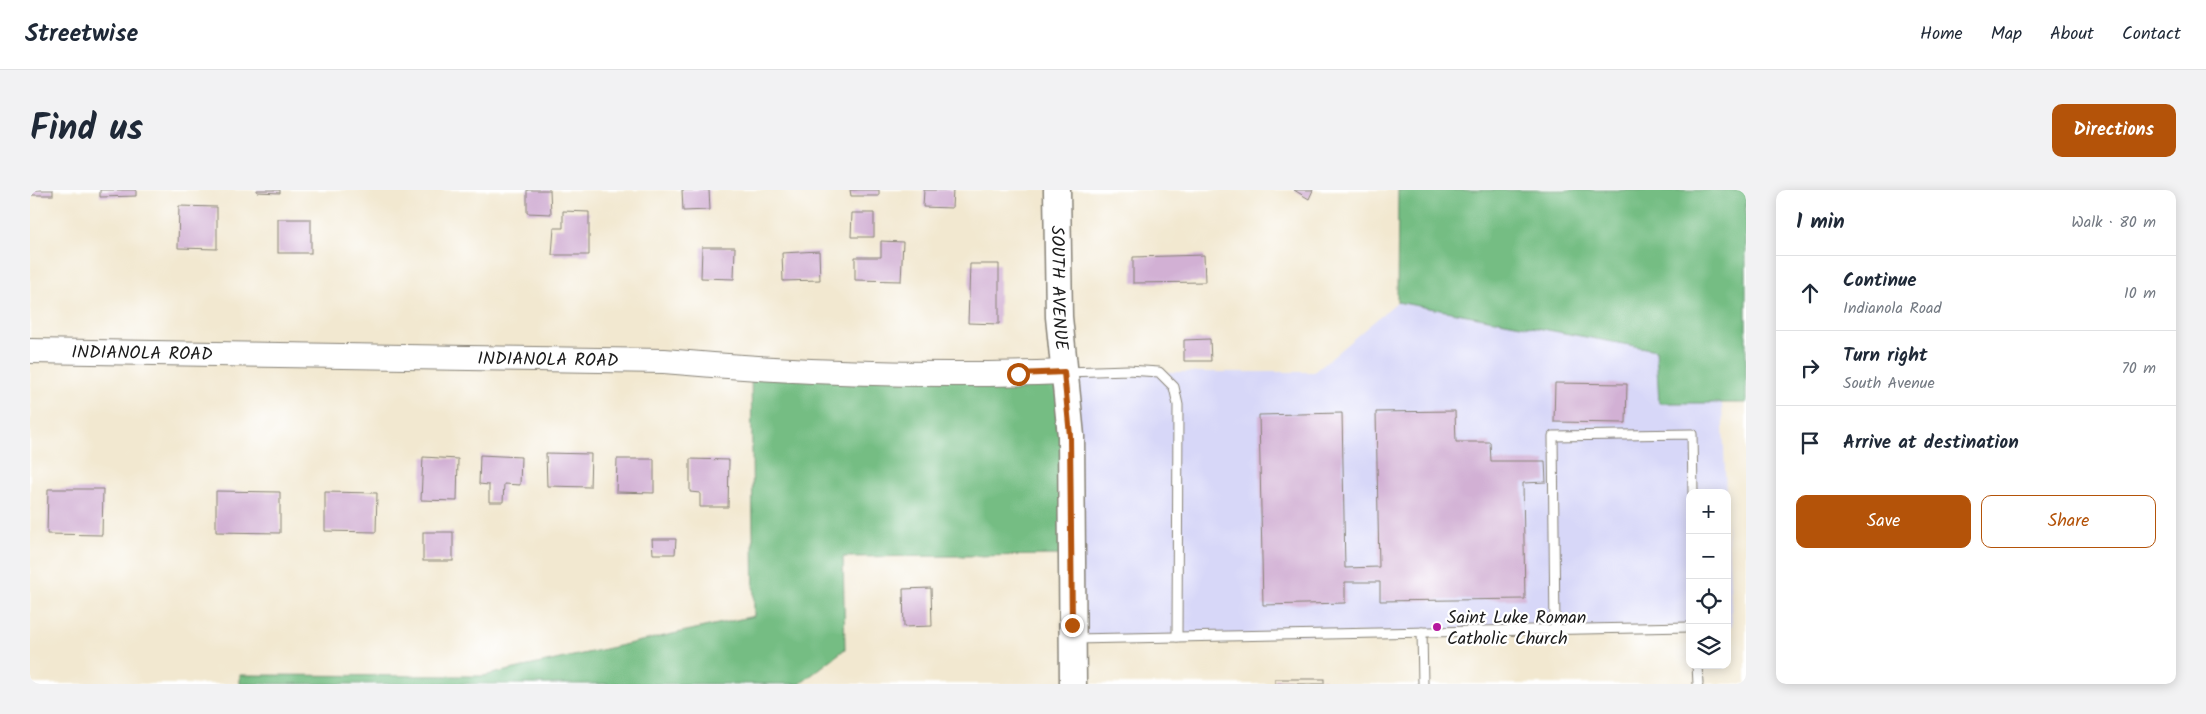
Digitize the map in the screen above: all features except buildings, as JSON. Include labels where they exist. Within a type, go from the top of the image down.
[{"type":"main road","name":"SOUTH AVENUE","points":[[1057,190],[1059,317],[1070,436],[1073,684]]},
{"type":"street","name":"INDIANOLA ROAD","points":[[30,351],[664,361],[764,370],[1008,374],[1064,372]]},
{"type":"lane","points":[[1064,372],[1128,370],[1159,372],[1174,387],[1178,405],[1178,637]]},
{"type":"lane","points":[[1555,630],[1553,436],[1692,434],[1693,489]]},
{"type":"lane","points":[[1073,639],[1686,627]]},
{"type":"lane","points":[[1422,632],[1423,684]]},
{"type":"lane","points":[[1698,669],[1698,684]]},
{"type":"shaded area","points":[[1397,302],[1657,350],[1659,403],[1722,403],[1726,489],[1686,489],[1686,627],[1073,639],[1064,372],[1314,372]]},
{"type":"green space","points":[[1398,190],[1746,190],[1746,403],[1659,403],[1656,350],[1397,302]]},
{"type":"green space","points":[[751,369],[1064,372],[1072,555],[843,557],[845,649],[800,684],[240,684],[240,675],[483,676],[754,616]]},
{"type":"place","name":"Saint Luke Roman Catholic Church","points":[[1437,627]]},
{"type":"route","points":[[1018,374],[1064,372],[1070,436],[1072,625]]}]
